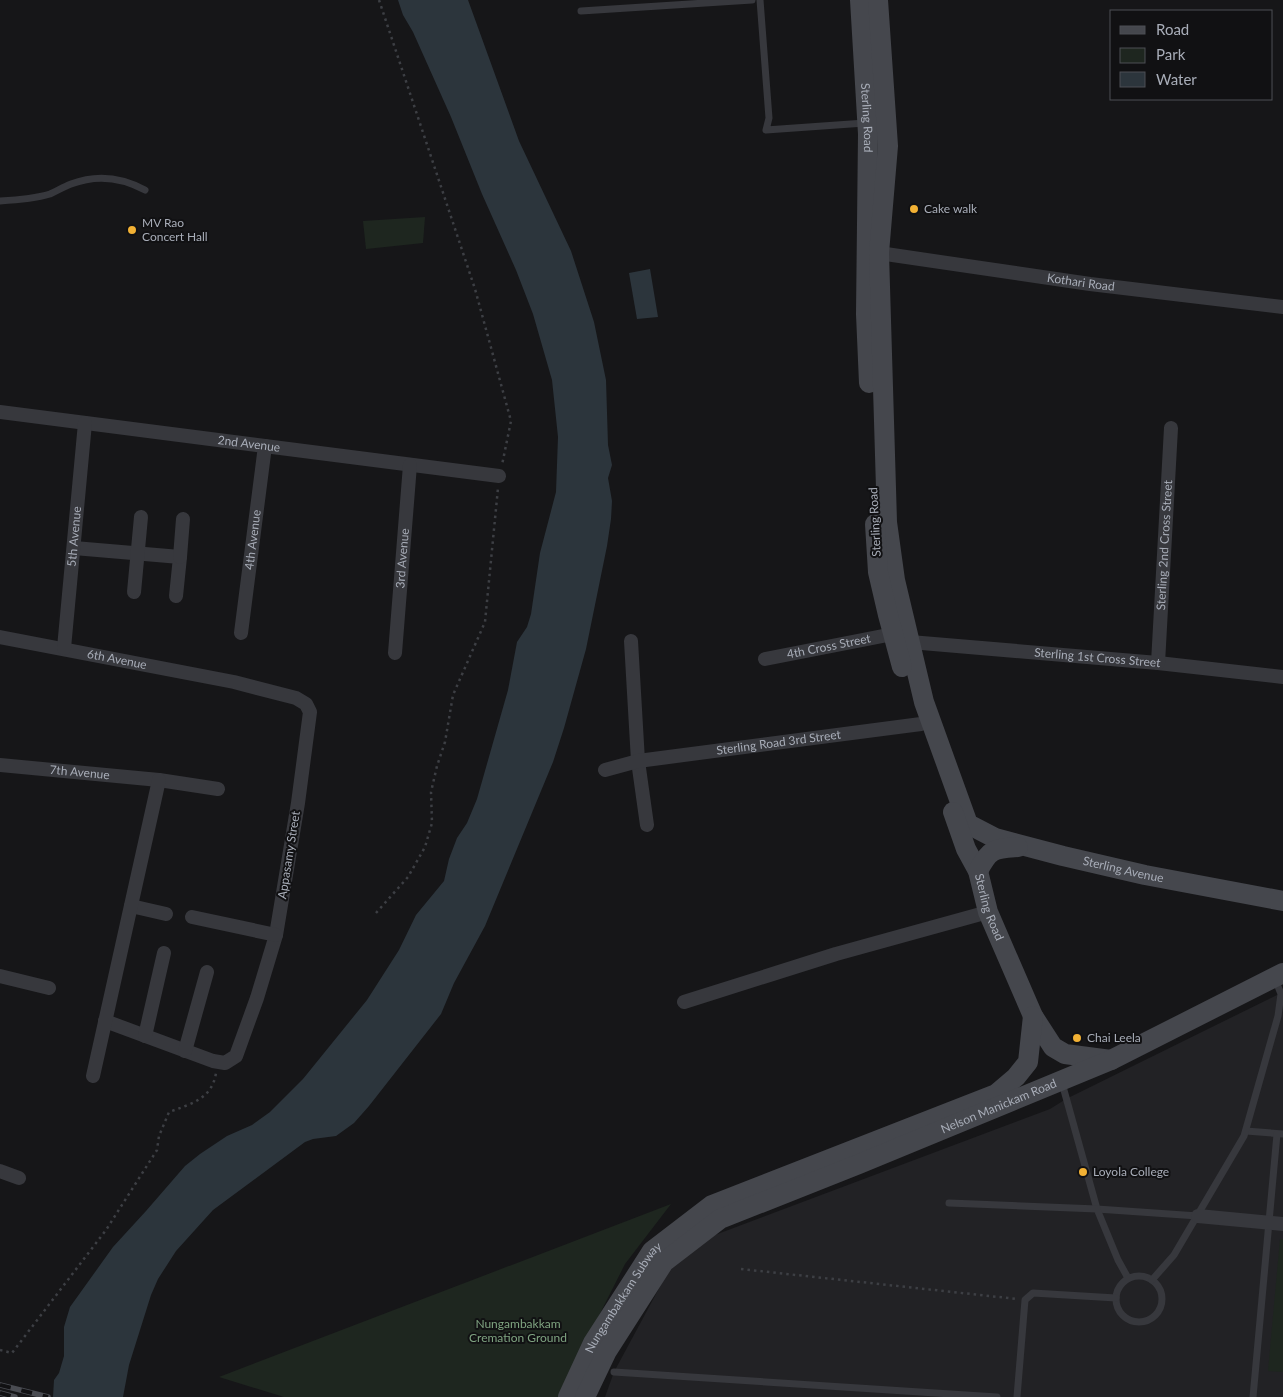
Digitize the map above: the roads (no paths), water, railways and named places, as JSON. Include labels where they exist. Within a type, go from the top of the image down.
[{"type":"main road","name":"Sterling Road","points":[[860,0],[867,123],[866,314],[878,572],[968,824]]},
{"type":"main road","name":"Sterling Road","points":[[878,0],[888,146],[879,253],[886,522],[901,638],[921,724],[966,849],[978,870],[988,912],[1033,1016],[1053,1046],[1065,1054],[1111,1060]]},
{"type":"main road","name":"Sterling Avenue","points":[[968,824],[995,838],[1145,875],[1280,904]]},
{"type":"main road","points":[[978,870],[985,857],[996,849],[1028,846]]},
{"type":"main road","name":"Nelson Manickam Road","points":[[704,1221],[720,1219],[1111,1060],[1279,975]]},
{"type":"main road","name":"Nelson Manickam Road","points":[[704,1221],[712,1205],[996,1094],[1016,1077],[1028,1062],[1033,1016]]},
{"type":"main road","name":"Nungambakkam Subway","points":[[568,1397],[593,1344],[652,1251],[704,1221]]},
{"type":"main road","name":"Nungambakkam Subway","points":[[585,1397],[607,1351],[664,1262],[704,1221]]},
{"type":"street","name":"Kothari Road","points":[[879,253],[1090,284],[1283,307]]},
{"type":"street","points":[[1283,307],[1283,313]]},
{"type":"street","name":"2nd Avenue","points":[[0,412],[499,476]]},
{"type":"street","name":"5th Avenue","points":[[64,648],[86,423]]},
{"type":"street","name":"Sterling 2nd Cross Street","points":[[1158,663],[1171,428]]},
{"type":"street","name":"4th Avenue","points":[[241,633],[264,446]]},
{"type":"street","name":"3rd Avenue","points":[[396,653],[410,465]]},
{"type":"street","points":[[134,592],[141,517]]},
{"type":"street","points":[[176,596],[183,519]]},
{"type":"street","points":[[74,548],[180,557]]},
{"type":"street","name":"6th Avenue","points":[[0,636],[234,682]]},
{"type":"street","name":"4th Cross Street","points":[[765,659],[901,638]]},
{"type":"street","name":"Sterling 1st Cross Street","points":[[901,638],[1283,677]]},
{"type":"street","points":[[631,641],[638,761],[647,825]]},
{"type":"street","name":"Appasamy Street","points":[[185,1051],[225,1063],[236,1056],[257,998],[276,935],[298,803],[310,712],[306,704],[296,698],[234,682]]},
{"type":"street","name":"Sterling Road 3rd Street","points":[[605,770],[638,761],[921,724]]},
{"type":"street","name":"7th Avenue","points":[[0,765],[159,780],[218,789]]},
{"type":"street","points":[[93,1076],[159,780]]},
{"type":"street","points":[[131,906],[166,914]]},
{"type":"street","points":[[684,1002],[836,954],[988,912]]},
{"type":"street","points":[[192,917],[276,935]]},
{"type":"street","points":[[145,1036],[164,953]]},
{"type":"street","points":[[105,1021],[185,1051],[207,972]]},
{"type":"street","points":[[0,976],[49,988]]},
{"type":"street","points":[[0,1170],[19,1178]]},
{"type":"street","points":[[1198,1216],[1276,1223]]},
{"type":"lane","points":[[581,11],[752,0]]},
{"type":"lane","points":[[760,0],[769,118],[766,130],[867,123]]},
{"type":"lane","points":[[0,201],[27,200],[51,193],[71,184],[90,179],[111,177],[145,190]]},
{"type":"lane","points":[[1152,1280],[1174,1255],[1246,1131],[1278,1016],[1279,975]]},
{"type":"lane","points":[[1061,1081],[1097,1209],[1118,1260],[1128,1278]]},
{"type":"lane","points":[[1246,1131],[1280,1134],[1276,1223],[1253,1397]]},
{"type":"lane","points":[[949,1202],[1198,1216]]},
{"type":"lane","points":[[1145,1276],[1152,1280],[1161,1292],[1161,1306],[1152,1318],[1146,1322],[1131,1321],[1124,1317],[1116,1305],[1117,1290],[1128,1278],[1145,1276]]},
{"type":"lane","points":[[1016,1397],[1026,1300],[1033,1293],[1116,1298]]},
{"type":"lane","points":[[614,1372],[997,1397]]},
{"type":"water","points":[[398,0],[468,0],[519,141],[571,251],[594,322],[606,380],[608,445],[612,465],[608,478],[612,501],[607,546],[586,649],[553,762],[485,926],[454,983],[441,1014],[354,1123],[336,1136],[305,1142],[213,1210],[176,1251],[158,1279],[151,1295],[129,1365],[123,1397],[53,1397],[54,1380],[59,1373],[64,1356],[64,1327],[70,1307],[113,1247],[185,1166],[227,1136],[252,1125],[270,1112],[303,1079],[367,1000],[399,950],[416,915],[444,881],[449,859],[457,838],[467,823],[477,799],[508,690],[517,642],[527,627],[531,614],[540,553],[556,492],[558,437],[552,380],[533,314],[516,270],[482,194],[451,117],[413,32],[403,15]]},
{"type":"water","points":[[650,269],[658,317],[637,319],[629,273]]},
{"type":"railway","points":[[0,1385],[48,1397]]},
{"type":"railway","points":[[0,1393],[15,1397]]},
{"type":"place","name":"Cake walk","points":[[914,209]]},
{"type":"place","name":"MV Rao Concert Hall","points":[[132,230]]},
{"type":"place","name":"Chai Leela","points":[[1077,1038]]},
{"type":"place","name":"Loyola College","points":[[1083,1172]]},
{"type":"park label","name":"Nungambakkam Cremation Ground","points":[[518,1331]]}]
